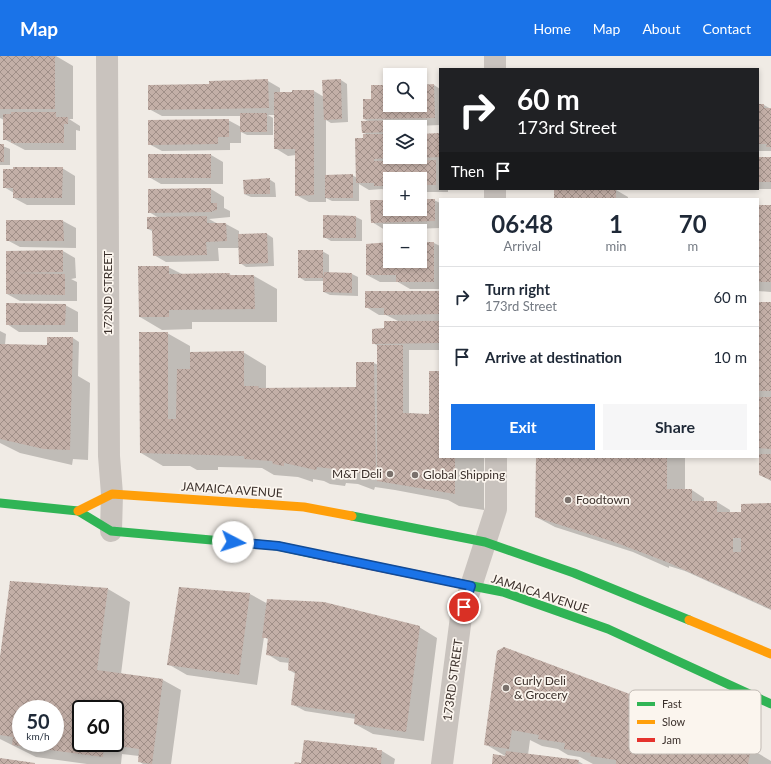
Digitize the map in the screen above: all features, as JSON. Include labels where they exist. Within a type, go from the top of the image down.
[{"type":"main road","points":[[78,512],[112,494]]},
{"type":"main road","name":"JAMAICA AVENUE","points":[[112,494],[304,506],[485,542],[574,573],[771,654]]},
{"type":"main road","name":"JAMAICA AVENUE","points":[[0,503],[78,512],[111,531],[278,546],[503,592],[608,630],[740,690]]},
{"type":"main road","name":"JAMAICA AVENUE","points":[[761,699],[771,704]]},
{"type":"street","name":"172ND STREET","points":[[107,56],[109,456],[112,494],[111,531]]},
{"type":"street","points":[[495,56],[495,68]]},
{"type":"street","name":"173RD STREET","points":[[442,764],[461,617],[496,509],[496,458]]},
{"type":"building","points":[[0,56],[55,56],[55,109],[0,109]]},
{"type":"building","points":[[268,79],[269,108],[148,110],[148,85],[209,84],[209,81]]},
{"type":"building","points":[[341,79],[342,119],[324,120],[322,80]]},
{"type":"building","points":[[427,84],[434,84],[435,118],[363,119],[363,99],[371,99],[371,85],[383,85],[383,112],[427,112]]},
{"type":"building","points":[[292,90],[314,90],[314,195],[295,196],[295,149],[274,149],[274,92],[292,92]]},
{"type":"building","points":[[759,104],[764,104],[764,108],[771,108],[771,147],[766,147],[767,144],[759,144]]},
{"type":"building","points":[[11,112],[56,112],[56,117],[68,117],[68,124],[64,124],[64,143],[11,143],[11,140],[3,140],[3,114],[11,114]]},
{"type":"building","points":[[240,113],[267,113],[267,132],[240,132]]},
{"type":"building","points":[[229,119],[229,137],[218,137],[218,144],[148,145],[148,120]]},
{"type":"building","points":[[383,120],[383,132],[362,133],[361,121]]},
{"type":"building","points":[[439,133],[439,157],[427,158],[427,134]]},
{"type":"building","points":[[363,134],[383,134],[383,158],[374,159],[374,161],[383,161],[383,164],[427,164],[427,160],[436,160],[436,185],[427,185],[427,172],[383,172],[383,186],[374,186],[374,183],[356,183],[355,138],[363,138]]},
{"type":"building","points":[[0,144],[4,144],[4,162],[0,162]]},
{"type":"building","points":[[148,154],[211,154],[211,178],[148,178]]},
{"type":"building","points":[[759,157],[771,157],[771,182],[759,182]]},
{"type":"building","points":[[13,167],[63,167],[62,198],[13,198],[13,188],[3,188],[3,169],[13,169]]},
{"type":"building","points":[[353,174],[353,198],[325,198],[325,175]]},
{"type":"building","points":[[270,178],[270,194],[244,194],[243,180]]},
{"type":"building","points":[[211,188],[211,203],[217,203],[217,210],[212,212],[148,213],[148,189]]},
{"type":"building","points":[[554,190],[616,190],[616,198],[554,198]]},
{"type":"building","points":[[427,199],[435,199],[435,221],[371,223],[370,200],[383,200],[383,216],[427,216]]},
{"type":"building","points":[[759,205],[771,205],[771,282],[759,282]]},
{"type":"building","points":[[323,215],[356,216],[356,238],[323,238]]},
{"type":"building","points":[[207,216],[207,223],[226,223],[227,241],[206,242],[207,255],[153,256],[152,229],[147,229],[147,217]]},
{"type":"building","points":[[6,220],[63,220],[64,241],[6,241]]},
{"type":"building","points":[[267,233],[268,263],[239,264],[238,234]]},
{"type":"building","points":[[427,242],[434,242],[434,282],[396,282],[396,275],[366,275],[366,244],[383,243],[383,268],[427,268]]},
{"type":"building","points":[[63,250],[63,272],[11,273],[65,274],[65,295],[6,294],[6,251]]},
{"type":"building","points":[[298,250],[323,250],[323,278],[298,278]]},
{"type":"building","points":[[138,266],[169,266],[169,274],[230,273],[229,275],[254,275],[255,309],[169,310],[169,317],[139,317]]},
{"type":"building","points":[[324,272],[352,273],[352,293],[323,292]]},
{"type":"building","points":[[365,291],[439,291],[439,314],[384,315],[384,308],[365,308]]},
{"type":"building","points":[[759,302],[771,302],[771,391],[759,391]]},
{"type":"building","points":[[6,303],[66,304],[65,325],[6,325]]},
{"type":"building","points":[[384,321],[439,321],[439,343],[372,344],[372,329],[384,328]]},
{"type":"building","points":[[139,332],[168,332],[168,419],[176,419],[177,369],[190,369],[190,352],[244,351],[244,386],[258,386],[259,388],[356,387],[356,362],[374,362],[376,476],[346,471],[345,474],[334,471],[334,469],[317,467],[316,470],[284,463],[284,466],[273,464],[272,461],[244,459],[244,456],[140,453]]},
{"type":"building","points":[[47,337],[73,337],[70,450],[44,449],[0,439],[0,344],[47,345]]},
{"type":"building","points":[[377,345],[403,345],[403,413],[429,414],[429,371],[439,371],[439,458],[455,458],[455,494],[377,481]]},
{"type":"building","points":[[759,397],[771,397],[771,449],[759,448]]},
{"type":"building","points":[[759,454],[771,454],[771,480],[759,475]]},
{"type":"building","points":[[536,458],[667,458],[667,489],[692,489],[692,501],[717,501],[717,512],[741,512],[741,504],[771,503],[771,609],[667,562],[614,542],[535,517]],"holes":[[[733,538],[741,538],[741,552],[733,552]]]},
{"type":"building","points":[[10,581],[108,588],[97,670],[163,679],[152,764],[138,762],[139,749],[124,747],[124,700],[72,700],[72,752],[103,752],[103,757],[64,752],[64,700],[12,700],[12,737],[0,735],[0,657]]},
{"type":"building","points":[[179,587],[250,593],[239,675],[167,665]]},
{"type":"building","points":[[267,599],[324,602],[420,626],[406,732],[354,724],[355,714],[291,705],[295,672],[288,670],[289,658],[266,655],[268,638],[262,638]]},
{"type":"building","points":[[504,647],[629,694],[629,754],[750,754],[748,764],[616,764],[616,760],[590,756],[591,753],[564,749],[565,743],[538,739],[539,735],[512,730],[509,749],[484,745],[497,651]]},
{"type":"building","points":[[304,740],[377,748],[377,750],[382,750],[381,764],[294,764],[295,762],[301,763]]},
{"type":"building","points":[[506,751],[579,760],[578,764],[492,764],[493,754],[505,756]]},
{"type":"building","points":[[0,758],[35,763],[35,764],[0,764]]},
{"type":"traffic: fast","points":[[0,503],[78,511],[111,531],[278,546],[315,554]]},
{"type":"traffic: fast","points":[[352,516],[485,542],[574,573],[689,620]]},
{"type":"traffic: fast","points":[[457,583],[503,592],[608,629],[741,690]]},
{"type":"traffic: fast","points":[[761,699],[771,704]]},
{"type":"traffic: slow","points":[[78,511],[112,494],[304,507],[352,516]]},
{"type":"traffic: slow","points":[[689,620],[771,654]]},
{"type":"traffic: jam","points":[[315,554],[457,583]]},
{"type":"place","name":"M&T Deli","points":[[390,474]]},
{"type":"place","name":"Global Shipping","points":[[415,475]]},
{"type":"place","name":"Foodtown","points":[[568,500]]},
{"type":"place","name":"Curly Deli & Grocery","points":[[506,688]]},
{"type":"route","points":[[233,542],[278,546],[471,586],[464,607]]}]
